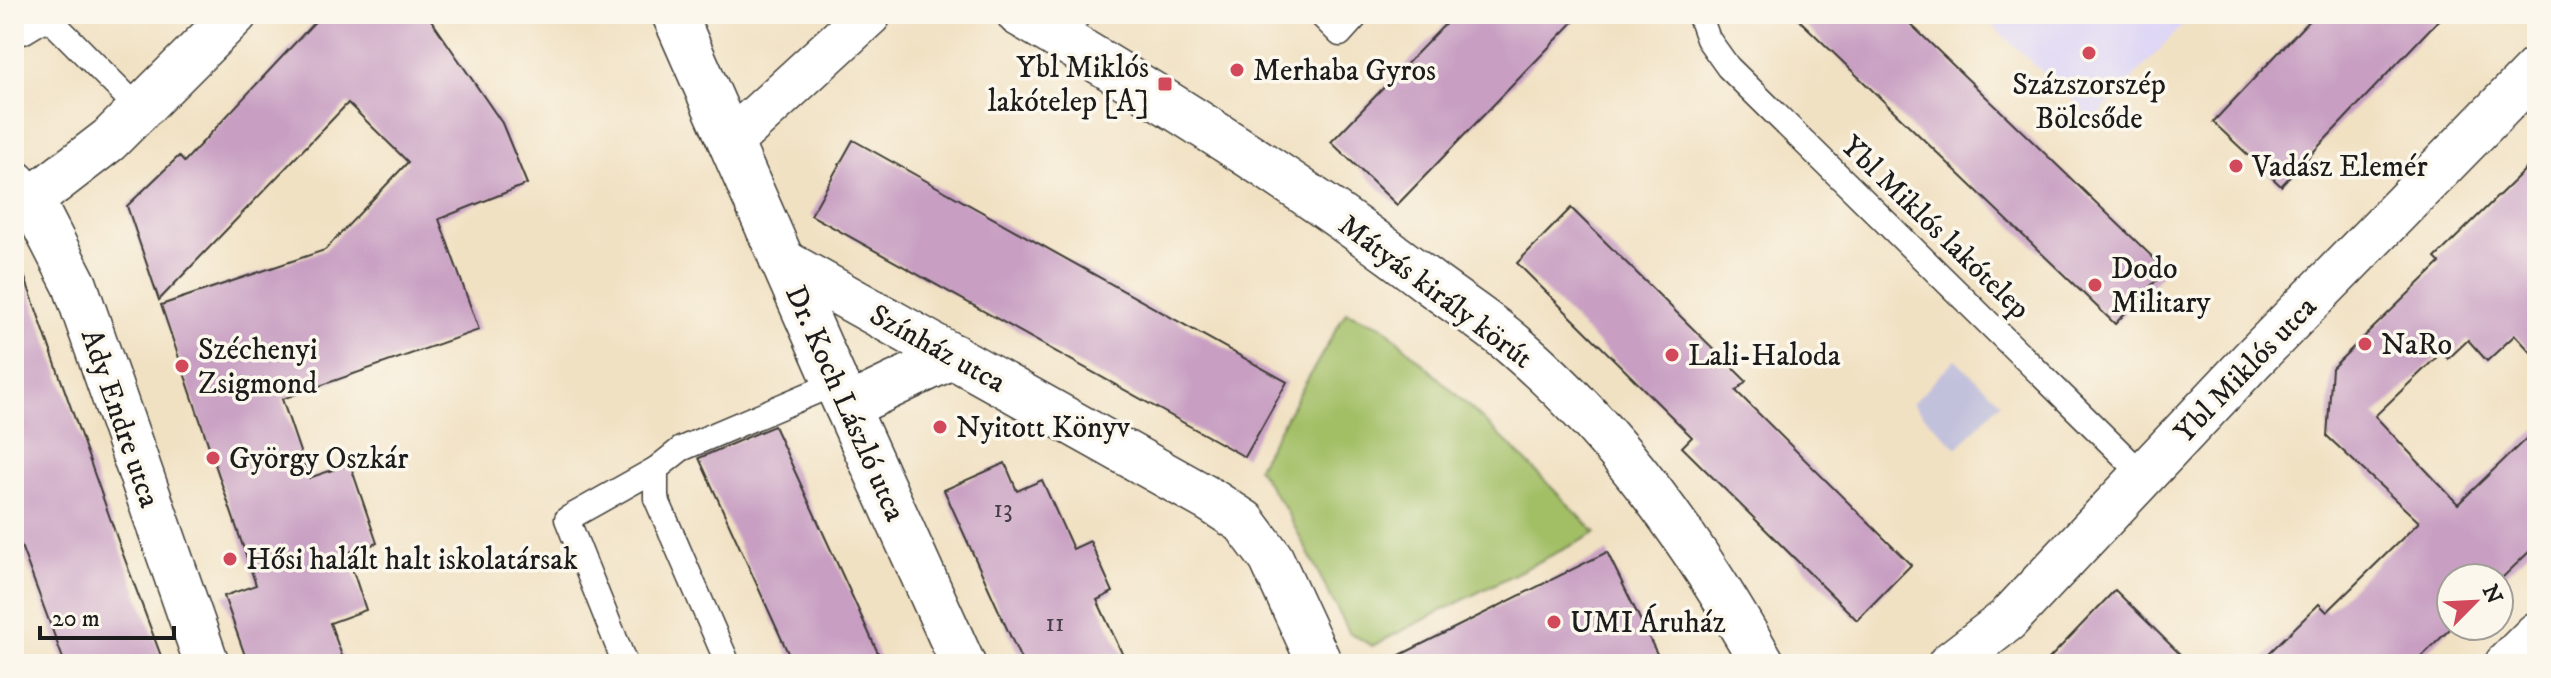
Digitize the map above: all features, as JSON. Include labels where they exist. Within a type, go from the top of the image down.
[{"type":"street","points":[[20,199],[109,140],[235,14]]},
{"type":"street","name":"Dr. Koch László utca","points":[[674,14],[963,664]]},
{"type":"street","points":[[731,141],[869,14]]},
{"type":"street","name":"Mátyás király körút","points":[[1019,14],[1069,26],[1182,111],[1371,237],[1515,346],[1574,403],[1651,490],[1686,536],[1763,664]]},
{"type":"street","name":"Ybl Miklós utca","points":[[1950,664],[2007,620],[2143,475],[2537,69]]},
{"type":"street","name":"Ady Endre utca","points":[[20,199],[75,285],[207,664]]},
{"type":"street","name":"Színház utca","points":[[782,261],[1210,500],[1244,522],[1271,558],[1320,664]]},
{"type":"street","points":[[841,395],[953,356]]},
{"type":"street","points":[[2507,664],[2537,634]]},
{"type":"lane","points":[[1320,14],[1340,34],[1358,14]]},
{"type":"lane","name":"Ybl Miklós lakótelep","points":[[1699,14],[1708,39],[1728,67],[2143,475]]},
{"type":"lane","points":[[14,33],[23,32],[48,17],[139,109]]},
{"type":"lane","points":[[625,664],[567,519],[656,469],[681,449],[841,395]]},
{"type":"lane","points":[[656,469],[656,498],[728,664]]},
{"type":"shaded area","name":"Százszorszép Bölcsőde","points":[[1980,14],[2193,14],[2094,120]]},
{"type":"shaded area","points":[[1955,359],[2001,402],[1957,448],[1912,404]]},
{"type":"green space","points":[[1346,312],[1384,327],[1513,448],[1596,533],[1372,646],[1349,632],[1286,510],[1257,468]]},
{"type":"building","points":[[322,14],[427,14],[502,123],[527,184],[439,219],[479,330],[282,399],[309,478],[350,464],[377,543],[347,553],[366,610],[330,623],[345,664],[248,664],[224,596],[256,585],[161,305],[325,250],[408,162],[348,103],[159,300],[127,206],[179,156],[184,162]]},
{"type":"building","points":[[1455,14],[1581,14],[1397,205],[1331,142]]},
{"type":"building","points":[[1793,14],[1900,14],[2166,270],[2115,324]]},
{"type":"building","points":[[2315,14],[2444,14],[2281,186],[2213,122]]},
{"type":"building","points":[[853,140],[1287,382],[1245,457],[811,215]]},
{"type":"building","points":[[2537,158],[2537,359],[2515,335],[2487,361],[2468,340],[2448,359],[2442,352],[2375,416],[2458,504],[2537,428],[2537,544],[2515,565],[2515,562],[2435,562],[2437,642],[2414,664],[2258,664],[2319,604],[2327,612],[2419,522],[2327,436],[2332,368],[2440,263],[2435,258]]},
{"type":"building","points":[[1571,208],[1746,381],[1736,391],[1911,565],[1857,620],[1682,447],[1692,437],[1517,263]]},
{"type":"building","points":[[19,261],[164,664],[65,664],[14,527],[14,262]]},
{"type":"building","points":[[774,426],[883,664],[793,664],[699,458]]},
{"type":"building","points":[[1005,463],[1017,491],[1042,480],[1073,549],[1090,541],[1113,592],[1097,600],[1127,664],[1023,664],[944,490]]},
{"type":"building","name":"UMI Áruház","points":[[1607,552],[1662,664],[1382,664]]},
{"type":"building","points":[[2115,590],[2190,664],[2044,664]]},
{"type":"place","name":"Százszorszép Bölcsőde","points":[[2089,53]]},
{"type":"place","name":"Merhaba Gyros","points":[[1237,70]]},
{"type":"place","name":"Ybl Miklós lakótelep [A]","points":[[1165,84]]},
{"type":"place","name":"Vadász Elemér","points":[[2236,166]]},
{"type":"place","name":"Dodo Military","points":[[2095,285]]},
{"type":"place","name":"NaRo","points":[[2365,344]]},
{"type":"place","name":"Lali-Haloda","points":[[1672,355]]},
{"type":"place","name":"Széchenyi Zsigmond","points":[[182,366]]},
{"type":"place","name":"Nyitott Könyv","points":[[940,427]]},
{"type":"place","name":"György Oszkár","points":[[213,458]]},
{"type":"place","name":"Hősi halált halt iskolatársak","points":[[230,559]]},
{"type":"place","name":"UMI Áruház","points":[[1554,622]]}]
